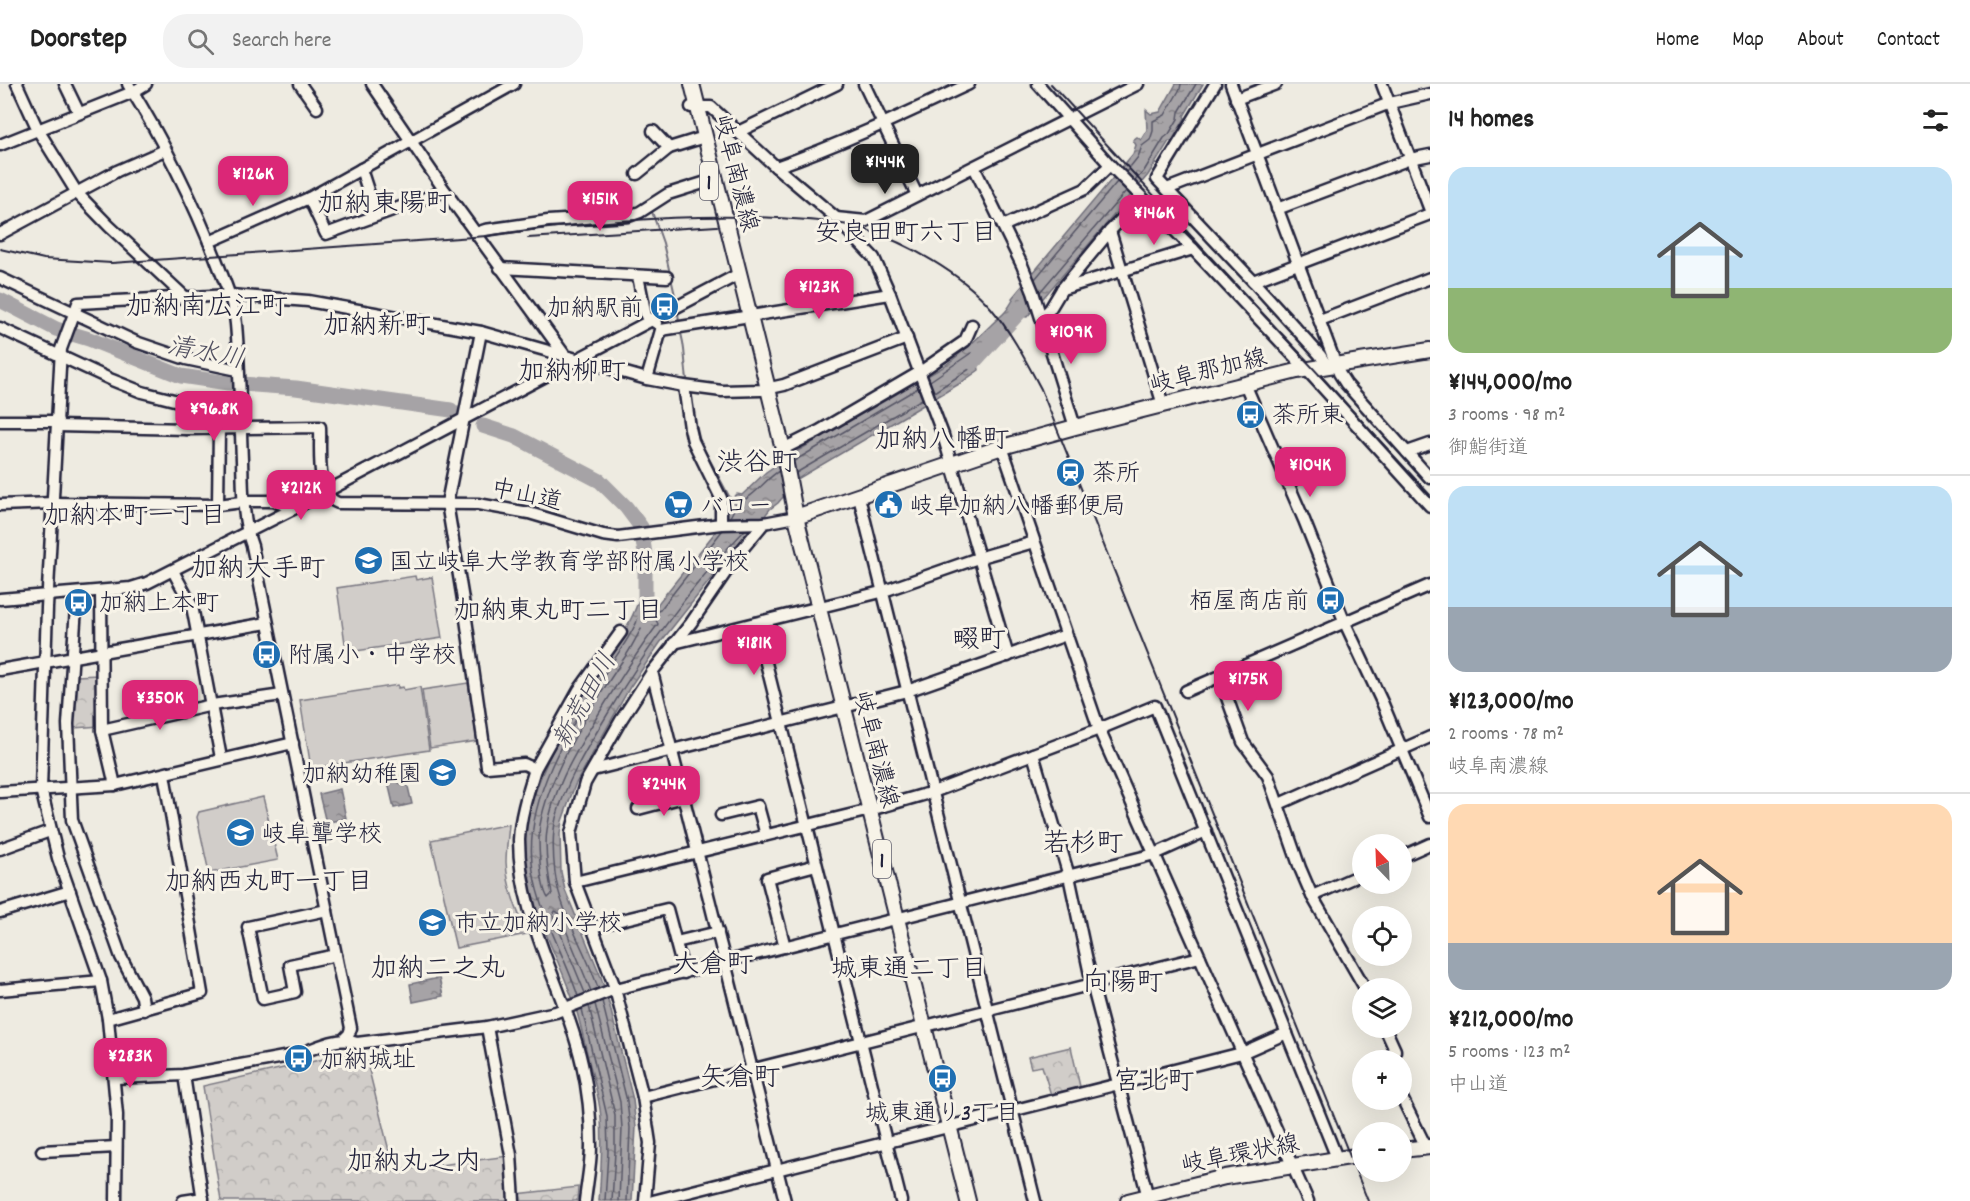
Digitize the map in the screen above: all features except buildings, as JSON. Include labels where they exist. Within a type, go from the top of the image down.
[{"type":"main road","name":"岐阜南濃線","points":[[690,85],[698,139],[712,180]]},
{"type":"main road","name":"岐阜南濃線","points":[[694,107],[968,1201]]},
{"type":"main road","name":"岐阜那加線","points":[[796,517],[1002,447],[1075,427],[1307,370],[1430,350]]},
{"type":"main road","points":[[1412,1149],[1428,1147]]},
{"type":"main road","name":"岐阜環状線","points":[[1128,1201],[1148,1199],[1226,1177],[1352,1156]]},
{"type":"street","points":[[17,84],[38,130],[77,193],[186,298]]},
{"type":"street","points":[[65,84],[80,113]]},
{"type":"street","points":[[0,145],[80,113],[130,88],[146,84]]},
{"type":"street","points":[[300,84],[316,108]]},
{"type":"street","points":[[372,84],[500,268],[571,359]]},
{"type":"street","points":[[209,242],[309,198],[514,84]]},
{"type":"street","points":[[738,132],[837,84]]},
{"type":"street","points":[[864,84],[917,195]]},
{"type":"street","points":[[776,167],[822,151],[883,125],[969,84]]},
{"type":"street","points":[[1038,84],[1140,197],[1193,249],[1307,370],[1430,506]]},
{"type":"street","points":[[836,218],[866,221],[1138,84]]},
{"type":"street","points":[[1215,84],[1157,179],[1320,355],[1332,365],[1346,384],[1430,478]]},
{"type":"street","points":[[1231,84],[1320,320],[1332,365]]},
{"type":"street","points":[[1236,99],[1276,84]]},
{"type":"street","points":[[1382,84],[1430,210]]},
{"type":"street","points":[[114,1078],[184,1075],[295,1055],[345,1038],[349,1035],[351,1028],[248,533],[243,502],[241,395],[236,321],[230,295],[209,242],[165,150],[130,88]]},
{"type":"street","points":[[1167,189],[1390,103],[1430,93]]},
{"type":"street","points":[[694,107],[711,107],[836,218],[874,258],[921,374],[953,464],[1008,657]]},
{"type":"street","points":[[653,131],[669,148]]},
{"type":"street","points":[[637,174],[669,148],[698,139]]},
{"type":"street","points":[[0,234],[117,171],[165,150]]},
{"type":"street","points":[[1277,209],[1410,159],[1430,155]]},
{"type":"street","points":[[1003,226],[1085,189],[1110,165]]},
{"type":"street","points":[[974,167],[1022,265],[1041,314],[1075,427]]},
{"type":"street","points":[[361,169],[376,215]]},
{"type":"street","points":[[476,234],[485,230],[548,221],[629,216],[640,212],[668,194],[712,180]]},
{"type":"street","points":[[309,198],[326,234],[445,191]]},
{"type":"street","points":[[1041,314],[1050,309],[1062,289],[1140,197]]},
{"type":"street","points":[[1253,281],[1430,214]]},
{"type":"street","points":[[1110,231],[1163,405]]},
{"type":"street","points":[[1062,289],[1193,249]]},
{"type":"street","points":[[500,268],[667,277]]},
{"type":"street","points":[[638,276],[646,316],[653,320],[661,330]]},
{"type":"street","points":[[0,599],[131,588],[173,571],[463,420],[571,359],[653,320],[736,276]]},
{"type":"street","points":[[0,278],[136,342],[238,373]]},
{"type":"street","points":[[1320,320],[1430,278]]},
{"type":"street","points":[[661,330],[890,294]]},
{"type":"street","points":[[116,1201],[114,1078],[108,1019],[101,981],[50,831],[41,789],[60,355],[63,340],[78,303],[230,295],[308,301],[481,332],[647,379],[722,391],[764,389],[784,385],[907,338]]},
{"type":"street","points":[[782,454],[921,374],[965,341],[972,325]]},
{"type":"street","points":[[0,328],[132,388],[182,402],[187,406],[187,429]]},
{"type":"street","points":[[647,379],[661,330]]},
{"type":"street","points":[[481,332],[447,503],[487,767],[524,764],[535,769]]},
{"type":"street","points":[[1245,384],[1304,520],[1345,623],[1430,817]]},
{"type":"street","points":[[688,387],[693,441],[721,498],[721,524]]},
{"type":"street","points":[[0,421],[187,429],[320,427],[322,482],[325,492]]},
{"type":"street","points":[[218,505],[219,428]]},
{"type":"street","points":[[1407,452],[1430,444]]},
{"type":"street","points":[[1002,447],[1099,729],[1308,1201]]},
{"type":"street","name":"中山道","points":[[325,492],[338,503],[478,504],[529,513],[603,535],[618,537],[796,517]]},
{"type":"street","points":[[859,497],[1035,1201]]},
{"type":"street","points":[[0,505],[53,503],[218,505],[274,501],[293,509]]},
{"type":"street","points":[[645,1201],[650,1143],[643,1096],[614,990],[574,882],[571,833],[585,783],[621,720],[652,672],[764,522]]},
{"type":"street","points":[[674,644],[881,592],[981,557],[1034,542]]},
{"type":"street","points":[[173,571],[192,606],[221,758]]},
{"type":"street","points":[[1186,691],[1430,585]]},
{"type":"street","points":[[101,591],[102,730],[115,785]]},
{"type":"street","points":[[77,593],[68,724],[72,820],[121,957],[142,997],[144,1010]]},
{"type":"street","points":[[0,670],[102,654],[267,623]]},
{"type":"street","points":[[756,623],[901,1201]]},
{"type":"street","points":[[585,1201],[591,1148],[587,1092],[566,1008],[523,889],[519,839],[521,819],[535,769],[579,690],[621,633]]},
{"type":"street","points":[[593,770],[907,691],[1066,635]]},
{"type":"street","points":[[652,672],[785,1201]]},
{"type":"street","points":[[1220,678],[1243,742],[1268,776],[1312,896],[1359,978]]},
{"type":"street","points":[[102,730],[212,705],[282,695]]},
{"type":"street","points":[[574,882],[870,810],[933,792],[1155,706],[1337,1158]]},
{"type":"street","points":[[1279,804],[1430,736]]},
{"type":"street","points":[[0,792],[115,785],[221,758],[293,743]]},
{"type":"street","points":[[1033,754],[1069,876],[1092,984],[1148,1199]]},
{"type":"street","points":[[108,1019],[202,993],[164,774]]},
{"type":"street","points":[[638,809],[684,797]]},
{"type":"street","points":[[721,816],[758,806],[766,835]]},
{"type":"street","points":[[0,849],[50,831]]},
{"type":"street","points":[[345,1038],[357,1043],[487,1027],[566,1008],[614,990],[1155,854],[1206,831]]},
{"type":"street","points":[[1412,852],[1430,844]]},
{"type":"street","points":[[785,947],[767,878],[816,865]]},
{"type":"street","points":[[1312,896],[1352,878]]},
{"type":"street","points":[[0,912],[70,891]]},
{"type":"street","points":[[592,927],[667,909],[684,973]]},
{"type":"street","points":[[327,910],[248,927],[263,999],[295,992],[290,965],[336,956]]},
{"type":"street","points":[[676,942],[718,932]]},
{"type":"street","points":[[643,1096],[1200,957]]},
{"type":"street","points":[[0,990],[101,981]]},
{"type":"street","points":[[487,1027],[511,1155],[514,1201]]},
{"type":"street","points":[[653,1201],[1242,1053],[1287,1033]]},
{"type":"street","points":[[183,1201],[203,1199],[184,1075]]},
{"type":"street","points":[[1408,1110],[1428,1147]]},
{"type":"street","points":[[42,1151],[116,1147]]},
{"type":"green space","points":[[415,576],[416,580],[432,577],[442,638],[356,651],[345,643],[337,588]]},
{"type":"green space","points":[[99,675],[100,726],[74,728],[76,676]]},
{"type":"green space","points":[[468,683],[477,741],[430,748],[422,690]]},
{"type":"green space","points":[[398,685],[398,688],[403,687],[404,690],[420,687],[429,750],[311,768],[300,700]]},
{"type":"green space","points":[[263,797],[278,860],[209,873],[197,817],[199,812]]},
{"type":"green space","points":[[509,824],[506,857],[508,881],[527,934],[456,948],[431,840]]},
{"type":"green space","points":[[1071,1047],[1081,1091],[1052,1098],[1042,1066],[1031,1068],[1028,1057]]},
{"type":"green space","points":[[364,1050],[394,1171],[508,1156],[511,1201],[221,1201],[203,1086]]},
{"type":"green space","points":[[578,1187],[577,1201],[517,1201],[517,1194]]},
{"type":"water","points":[[1176,84],[1203,84],[1172,141],[1169,141],[1148,175],[1027,317],[1011,318],[1000,326],[992,338],[987,353],[978,364],[979,370],[799,478],[749,536],[736,547],[660,643],[630,687],[575,785],[562,821],[561,872],[565,890],[601,977],[610,1007],[633,1100],[636,1127],[632,1201],[599,1201],[602,1140],[596,1090],[576,1009],[540,918],[527,871],[525,847],[527,823],[538,783],[556,744],[625,629],[638,602],[656,606],[713,535],[730,502],[737,494],[742,495],[766,472],[794,453],[943,367],[974,341],[1005,312],[1012,298],[1133,154],[1136,145],[1133,140],[1137,137],[1141,140],[1147,130],[1146,110],[1151,114],[1160,112]]},
{"type":"water","points":[[405,774],[412,804],[394,808],[387,778]]},
{"type":"water","points":[[340,789],[346,818],[326,823],[319,794]]},
{"type":"water","points":[[439,978],[443,996],[413,1002],[410,984]]},
{"type":"waterway","points":[[651,209],[663,243],[677,304]]},
{"type":"waterway","name":"清水川","points":[[0,300],[56,329],[89,339],[181,376],[228,383],[296,388],[451,410]]},
{"type":"waterway","name":"新荒田川","points":[[973,363],[1027,304]]},
{"type":"waterway","points":[[678,310],[679,325]]},
{"type":"waterway","points":[[680,331],[688,384]]},
{"type":"waterway","points":[[690,395],[693,413]]},
{"type":"waterway","name":"清水川","points":[[483,426],[514,436],[600,481],[626,507],[641,527],[645,554],[645,622]]},
{"type":"waterway","points":[[697,436],[734,502]]},
{"type":"railway","points":[[1051,84],[1430,495]]},
{"type":"railway","points":[[0,249],[44,259],[112,263],[487,236],[632,220],[742,217],[821,221],[864,229],[898,242],[949,271],[979,295],[991,308],[1018,347],[1041,389],[1368,1201]]},
{"type":"railway","points":[[528,238],[717,226]]},
{"type":"place","name":"加納駅前","points":[[664,307]]},
{"type":"place","name":"茶所東","points":[[1251,414]]},
{"type":"place","name":"茶所","points":[[1071,472]]},
{"type":"place","name":"バロー","points":[[679,505]]},
{"type":"place","name":"岐阜加納八幡郵便局","points":[[889,505]]},
{"type":"place","name":"国立岐阜大学教育学部附属小学校","points":[[368,561]]},
{"type":"place","name":"栢屋商店前","points":[[1330,600]]},
{"type":"place","name":"加納上本町","points":[[78,602]]},
{"type":"place","name":"附属小・中学校","points":[[267,654]]},
{"type":"place","name":"加納幼稚園","points":[[443,773]]},
{"type":"place","name":"岐阜聾学校","points":[[241,833]]},
{"type":"place","name":"市立加納小学校","points":[[433,922]]},
{"type":"place","name":"加納城址","points":[[299,1059]]},
{"type":"place","name":"城東通り3丁目","points":[[942,1079]]},
{"type":"district","name":"加納東陽町","points":[[385,202]]},
{"type":"district","name":"安良田町六丁目","points":[[906,231]]},
{"type":"district","name":"加納南広江町","points":[[207,305]]},
{"type":"district","name":"加納新町","points":[[377,324]]},
{"type":"district","name":"加納柳町","points":[[572,370]]},
{"type":"district","name":"加納八幡町","points":[[942,438]]},
{"type":"district","name":"渋谷町","points":[[757,461]]},
{"type":"district","name":"加納本町一丁目","points":[[135,514]]},
{"type":"district","name":"加納大手町","points":[[258,567]]},
{"type":"district","name":"加納東丸町二丁目","points":[[559,609]]},
{"type":"district","name":"畷町","points":[[979,638]]},
{"type":"district","name":"若杉町","points":[[1083,842]]},
{"type":"district","name":"加納西丸町一丁目","points":[[269,880]]},
{"type":"district","name":"大倉町","points":[[713,963]]},
{"type":"district","name":"加納二之丸","points":[[438,967]]},
{"type":"district","name":"城東通二丁目","points":[[909,967]]},
{"type":"district","name":"向陽町","points":[[1123,981]]},
{"type":"district","name":"矢倉町","points":[[740,1076]]},
{"type":"district","name":"宮北町","points":[[1154,1080]]},
{"type":"district","name":"加納丸之内","points":[[414,1160]]}]
